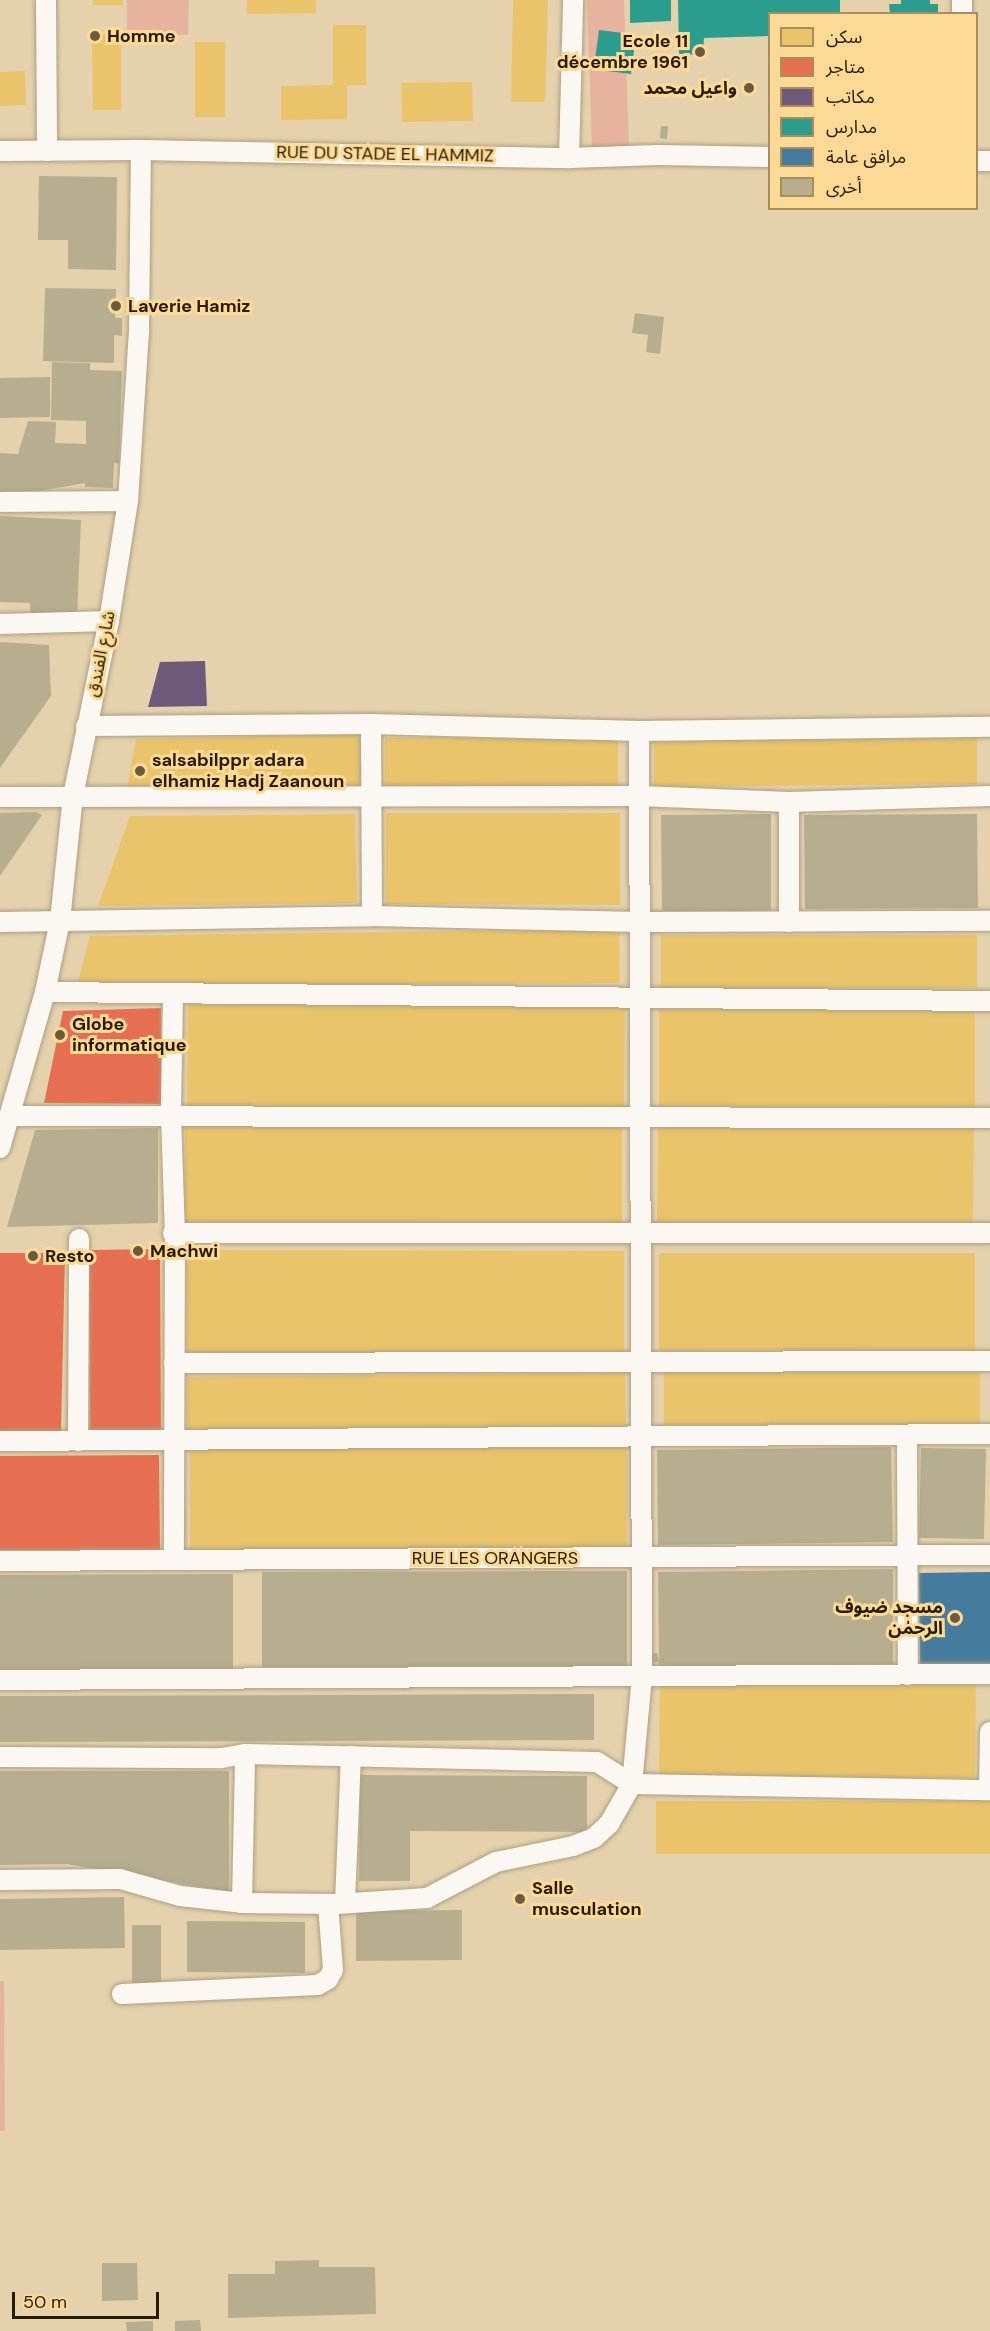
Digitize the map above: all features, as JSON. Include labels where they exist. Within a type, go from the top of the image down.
[{"type":"street","points":[[46,0],[46,151]]},
{"type":"street","points":[[569,158],[573,0]]},
{"type":"street","name":"RUE DU STADE EL HAMMIZ","points":[[0,151],[141,150],[569,158],[658,155],[768,157]]},
{"type":"street","name":"شارع الفندق","points":[[0,1148],[45,992],[60,921],[73,796],[109,621],[128,501],[139,333],[141,150]]},
{"type":"street","points":[[0,502],[128,501]]},
{"type":"street","points":[[0,624],[109,621]]},
{"type":"street","points":[[371,724],[372,916]]},
{"type":"street","points":[[86,726],[371,724],[639,731],[990,727]]},
{"type":"street","points":[[0,1880],[120,1879],[180,1896],[242,1903],[336,1904],[427,1898],[496,1862],[573,1846],[594,1838],[609,1824],[632,1784],[642,1677],[639,731]]},
{"type":"street","points":[[0,797],[640,796],[789,802],[990,796]]},
{"type":"street","points":[[789,802],[789,922]]},
{"type":"street","points":[[0,922],[372,916],[640,922],[990,921]]},
{"type":"street","points":[[45,992],[990,1001]]},
{"type":"street","points":[[173,995],[171,1115],[174,1233],[174,1560]]},
{"type":"street","points":[[11,1116],[990,1118]]},
{"type":"street","points":[[174,1233],[990,1233]]},
{"type":"street","points":[[78,1441],[79,1239]]},
{"type":"street","points":[[174,1363],[990,1361]]},
{"type":"street","points":[[0,1441],[990,1434]]},
{"type":"street","points":[[907,1435],[908,1675]]},
{"type":"street","name":"RUE LES ORANGERS","points":[[0,1561],[990,1556]]},
{"type":"street","points":[[0,1680],[990,1674]]},
{"type":"street","points":[[0,1757],[222,1758],[245,1754],[597,1762],[632,1784],[990,1790],[990,1732]]},
{"type":"street","points":[[242,1903],[245,1754]]},
{"type":"street","points":[[122,1994],[318,1985],[328,1979],[333,1970],[336,1904],[351,1756]]},
{"type":"shaded area","points":[[127,0],[189,0],[188,35],[127,34]]},
{"type":"shaded area","points":[[587,0],[624,0],[629,148],[592,149]]},
{"type":"shaded area","points":[[0,1981],[4,1981],[5,2131],[0,2131]]},
{"type":"building: سكن","points":[[93,0],[123,0],[123,5],[93,5]]},
{"type":"building: سكن","points":[[247,0],[316,0],[316,13],[247,14]]},
{"type":"building: سكن","points":[[513,0],[548,0],[545,102],[511,102]]},
{"type":"building: سكن","points":[[333,25],[366,25],[366,85],[347,85],[347,119],[281,120],[281,86],[333,85]]},
{"type":"building: سكن","points":[[92,34],[121,34],[121,110],[93,110]]},
{"type":"building: سكن","points":[[195,42],[225,42],[225,117],[195,117]]},
{"type":"building: سكن","points":[[25,71],[26,105],[0,106],[0,72]]},
{"type":"building: سكن","points":[[472,82],[473,121],[402,122],[401,83]]},
{"type":"building: سكن","points":[[360,734],[361,786],[127,788],[136,739]]},
{"type":"building: سكن","points":[[618,737],[618,789],[385,790],[385,738]]},
{"type":"building: سكن","points":[[977,737],[977,784],[654,787],[654,740]]},
{"type":"building: سكن","points":[[386,813],[620,813],[620,905],[386,904]]},
{"type":"building: سكن","points":[[355,814],[357,903],[98,906],[130,816]]},
{"type":"building: سكن","points":[[619,929],[620,983],[77,985],[90,936]]},
{"type":"building: سكن","points":[[661,935],[977,935],[977,988],[661,989]]},
{"type":"building: سكن","points":[[188,1004],[625,1005],[624,1107],[187,1106]]},
{"type":"building: سكن","points":[[659,1009],[975,1009],[975,1107],[659,1106]]},
{"type":"building: سكن","points":[[185,1120],[622,1121],[622,1223],[185,1222]]},
{"type":"building: سكن","points":[[658,1126],[974,1127],[973,1224],[657,1223]]},
{"type":"building: سكن","points":[[187,1250],[624,1251],[624,1353],[187,1352]]},
{"type":"building: سكن","points":[[659,1253],[975,1253],[975,1351],[659,1350]]},
{"type":"building: سكن","points":[[664,1372],[980,1372],[980,1425],[664,1425]]},
{"type":"building: سكن","points":[[625,1373],[626,1426],[187,1430],[187,1377]]},
{"type":"building: سكن","points":[[190,1447],[627,1448],[627,1551],[190,1550]]},
{"type":"building: سكن","points":[[660,1680],[976,1681],[975,1778],[659,1778]]},
{"type":"building: سكن","points":[[656,1801],[990,1801],[990,1854],[656,1854]]},
{"type":"building: متاجر","points":[[161,1008],[161,1104],[44,1103],[63,1011]]},
{"type":"building: متاجر","points":[[160,1249],[161,1431],[90,1431],[89,1250]]},
{"type":"building: متاجر","points":[[0,1253],[65,1253],[61,1431],[0,1431]]},
{"type":"building: متاجر","points":[[159,1455],[160,1550],[0,1550],[0,1456]]},
{"type":"building: مكاتب","points":[[205,661],[207,706],[148,707],[160,662]]},
{"type":"building: مدارس","points":[[630,0],[671,0],[671,21],[630,23]]},
{"type":"building: مدارس","points":[[678,0],[840,0],[840,12],[768,12],[768,36],[704,38],[703,55],[679,54]]},
{"type":"building: مدارس","points":[[901,0],[930,0],[930,4],[938,4],[938,12],[890,12],[889,4],[901,4]]},
{"type":"building: مدارس","points":[[599,30],[623,33],[622,41],[635,43],[631,74],[607,71],[608,62],[595,60]]},
{"type":"building: مرافق عامة","name":"مسجد ضيوف الرحمٰن","points":[[990,1572],[990,1664],[920,1665],[919,1573]]},
{"type":"building: أخرى","points":[[661,126],[668,126],[667,139],[660,138]]},
{"type":"building: أخرى","points":[[39,176],[117,177],[116,270],[68,269],[68,240],[38,240]]},
{"type":"building: أخرى","points":[[45,288],[116,289],[115,318],[122,318],[122,336],[114,335],[114,363],[43,361]]},
{"type":"building: أخرى","points":[[635,313],[664,317],[660,354],[646,352],[648,335],[632,333]]},
{"type":"building: أخرى","points":[[52,362],[90,363],[90,370],[122,371],[119,464],[114,463],[113,488],[85,487],[85,483],[17,495],[0,494],[0,453],[18,454],[28,421],[56,422],[55,443],[86,444],[86,421],[51,420]]},
{"type":"building: أخرى","points":[[50,377],[50,417],[0,418],[0,378]]},
{"type":"building: أخرى","points":[[0,516],[81,520],[77,617],[30,615],[30,603],[0,602]]},
{"type":"building: أخرى","points":[[0,642],[49,645],[51,696],[0,768]]},
{"type":"building: أخرى","points":[[36,812],[42,815],[0,876],[0,813]]},
{"type":"building: أخرى","points":[[771,814],[771,911],[662,911],[661,815]]},
{"type":"building: أخرى","points":[[977,814],[978,908],[805,909],[804,815]]},
{"type":"building: أخرى","points":[[158,1128],[158,1223],[7,1227],[35,1130]]},
{"type":"building: أخرى","points":[[891,1447],[893,1542],[658,1545],[657,1450]]},
{"type":"building: أخرى","points":[[921,1448],[986,1449],[984,1539],[919,1538]]},
{"type":"building: أخرى","points":[[893,1569],[893,1664],[659,1667],[659,1662],[643,1664],[642,1655],[657,1653],[659,1661],[658,1572]]},
{"type":"building: أخرى","points":[[627,1571],[627,1667],[262,1667],[262,1572]]},
{"type":"building: أخرى","points":[[233,1574],[233,1669],[0,1671],[0,1575]]},
{"type":"building: أخرى","points":[[594,1694],[594,1740],[0,1742],[0,1696]]},
{"type":"building: أخرى","points":[[0,1771],[229,1771],[229,1892],[67,1864],[0,1865]]},
{"type":"building: أخرى","points":[[360,1775],[587,1776],[587,1832],[410,1831],[410,1881],[359,1881]]},
{"type":"building: أخرى","points":[[124,1897],[125,1948],[0,1950],[0,1899]]},
{"type":"building: أخرى","points":[[462,1910],[462,1960],[356,1961],[356,1911]]},
{"type":"building: أخرى","points":[[187,1921],[305,1922],[305,1973],[187,1972]]},
{"type":"building: أخرى","points":[[132,1925],[161,1925],[161,1989],[132,1990]]},
{"type":"building: أخرى","points":[[319,2260],[319,2267],[375,2267],[376,2314],[228,2318],[228,2274],[275,2274],[275,2261]]},
{"type":"building: أخرى","points":[[102,2263],[137,2263],[138,2300],[102,2301]]},
{"type":"building: أخرى","points":[[200,2320],[201,2331],[175,2331],[175,2321]]},
{"type":"building: أخرى","points":[[153,2321],[153,2331],[127,2331],[126,2322]]},
{"type":"place","name":"Homme","points":[[95,36]]},
{"type":"place","name":"Ecole 11 décembre 1961","points":[[700,52]]},
{"type":"place","name":"واعيل محمد","points":[[749,88]]},
{"type":"place","name":"Laverie Hamiz","points":[[116,306]]},
{"type":"place","name":"salsabilppr adara elhamiz Hadj Zaanoun","points":[[140,771]]},
{"type":"place","name":"Globe informatique","points":[[60,1035]]},
{"type":"place","name":"Machwi","points":[[138,1251]]},
{"type":"place","name":"Resto","points":[[33,1256]]},
{"type":"place","name":"مسجد ضيوف الرحمٰن","points":[[955,1618]]},
{"type":"place","name":"Salle musculation","points":[[520,1899]]}]
